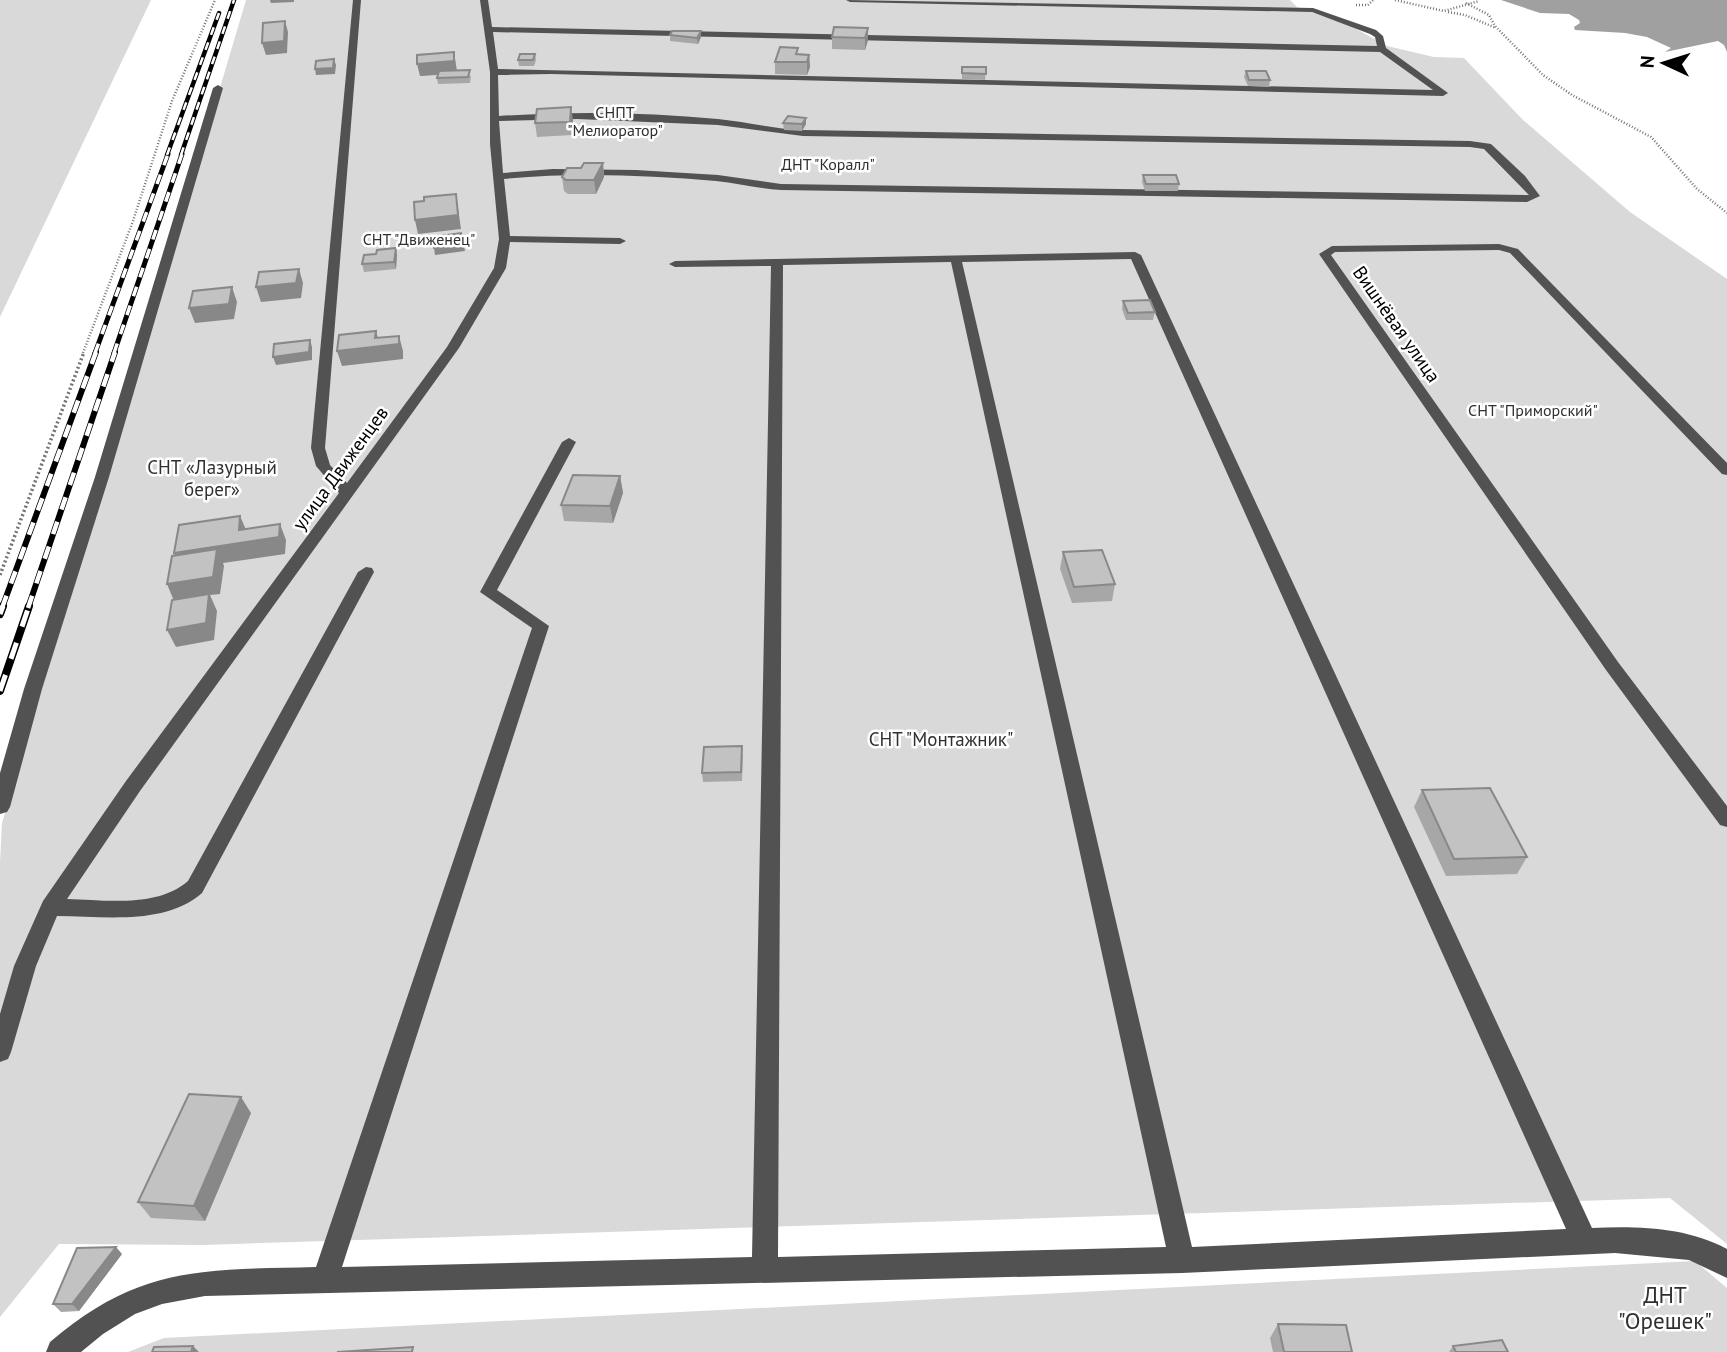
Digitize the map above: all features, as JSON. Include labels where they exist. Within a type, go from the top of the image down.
[{"type":"street","points":[[346,491],[323,466],[318,439],[357,0]]},
{"type":"street","name":"улица Движенцев","points":[[0,1052],[5,1019],[50,907],[133,786],[453,348],[496,278],[505,239],[494,119],[494,72],[484,0]]},
{"type":"street","points":[[850,0],[1312,10],[1373,32],[1378,36],[1382,49]]},
{"type":"street","points":[[1283,0],[1290,10]]},
{"type":"street","points":[[488,29],[1382,49],[1443,93],[551,71],[494,72]]},
{"type":"street","points":[[0,807],[33,689],[102,477],[218,88]]},
{"type":"street","points":[[494,119],[552,117],[692,121],[727,123],[778,133],[1470,144],[1487,146],[1521,178],[1535,196],[1527,199],[781,187],[722,178],[552,172],[499,176]]},
{"type":"street","points":[[505,239],[620,241]]},
{"type":"street","name":"Вишнёвая улица","points":[[1727,471],[1514,251],[1499,247],[1332,249],[1325,254],[1612,666],[1727,820]]},
{"type":"street","points":[[675,264],[1135,255],[1585,1241]]},
{"type":"street","points":[[956,260],[1182,1260]]},
{"type":"street","points":[[765,1270],[777,262]]},
{"type":"street","points":[[325,1279],[541,626],[488,592],[569,442]]},
{"type":"street","points":[[50,907],[132,907],[166,904],[181,899],[195,887],[366,572]]},
{"type":"street","points":[[60,1352],[105,1314],[131,1300],[154,1292],[205,1283],[1182,1260],[1585,1241],[1665,1242],[1718,1256],[1727,1265]]},
{"type":"path","points":[[0,575],[133,221],[172,102],[215,0]]},
{"type":"path","points":[[1395,0],[1465,15],[1499,29]]},
{"type":"path","points":[[1444,11],[1479,1]]},
{"type":"path","points":[[1466,3],[1489,15],[1537,70],[1552,82],[1651,137],[1697,189],[1727,213]]},
{"type":"green space","points":[[0,0],[151,0],[0,317]]},
{"type":"green space","points":[[246,0],[1290,0],[1297,7],[1351,26],[1387,46],[1434,57],[1464,58],[1523,120],[1630,212],[1727,279],[1727,1244],[1670,1198],[203,1245],[59,1244],[0,1317],[2,823]]},
{"type":"green space","name":"ДНТ \"Орешек\"","points":[[1695,1261],[1727,1288],[1727,1352],[128,1352],[164,1338]]},
{"type":"shaded area","points":[[1501,0],[1727,0],[1727,52],[1724,45],[1718,41],[1665,52],[1671,48],[1647,37],[1575,30],[1579,20],[1569,14],[1540,13]]},
{"type":"building","points":[[285,21],[284,41],[262,43],[263,23]]},
{"type":"building","points":[[834,27],[868,28],[865,38],[832,37]]},
{"type":"building","points":[[672,31],[701,31],[697,38],[670,35]]},
{"type":"building","points":[[780,47],[798,48],[796,54],[809,55],[807,62],[775,62]]},
{"type":"building","points":[[454,52],[454,61],[417,64],[417,55]]},
{"type":"building","points":[[520,54],[535,54],[533,60],[518,60]]},
{"type":"building","points":[[334,59],[333,68],[315,69],[316,61]]},
{"type":"building","points":[[962,67],[986,67],[986,74],[962,73]]},
{"type":"building","points":[[470,70],[468,77],[437,78],[439,71]]},
{"type":"building","points":[[1246,71],[1266,71],[1270,80],[1249,80]]},
{"type":"building","points":[[571,107],[570,122],[535,123],[537,109]]},
{"type":"building","points":[[788,116],[806,118],[802,124],[783,123]]},
{"type":"building","points":[[584,163],[603,163],[594,180],[566,180],[562,177],[567,168],[581,168]]},
{"type":"building","points":[[1143,175],[1176,175],[1179,184],[1146,184]]},
{"type":"building","points":[[456,194],[458,215],[415,220],[414,202],[424,201],[424,197]]},
{"type":"building","points":[[461,233],[463,244],[434,248],[432,237]]},
{"type":"building","points":[[396,248],[394,262],[362,264],[364,255],[376,254],[377,250]]},
{"type":"building","points":[[299,269],[296,283],[256,287],[259,272]]},
{"type":"building","points":[[232,287],[229,304],[189,308],[193,291]]},
{"type":"building","points":[[1150,300],[1155,312],[1128,313],[1123,301]]},
{"type":"building","points":[[376,331],[375,338],[399,336],[399,344],[337,351],[339,335]]},
{"type":"building","points":[[310,340],[309,352],[273,357],[274,344]]},
{"type":"building","points":[[573,475],[620,476],[610,506],[561,505]]},
{"type":"building","points":[[240,516],[239,530],[280,524],[279,537],[174,553],[179,525]]},
{"type":"building","points":[[217,549],[213,577],[167,584],[172,556]]},
{"type":"building","points":[[1102,550],[1115,584],[1074,587],[1063,552]]},
{"type":"building","points":[[209,594],[206,623],[167,630],[172,600]]},
{"type":"building","points":[[742,746],[741,772],[702,773],[704,747]]},
{"type":"building","points":[[1490,788],[1527,857],[1454,859],[1422,790]]},
{"type":"building","points":[[189,1094],[241,1097],[194,1206],[138,1202]]},
{"type":"building","points":[[116,1247],[72,1304],[53,1304],[77,1248]]},
{"type":"building","points":[[1278,1324],[1346,1325],[1352,1352],[1284,1352]]},
{"type":"building","points":[[1502,1340],[1508,1352],[1456,1352],[1453,1346]]},
{"type":"building","points":[[193,1346],[191,1352],[152,1352],[154,1347]]},
{"type":"building","points":[[413,1347],[412,1352],[337,1352]]},
{"type":"railway","points":[[181,155],[234,0]]},
{"type":"railway","points":[[167,155],[219,13]]},
{"type":"railway","points":[[95,353],[168,154]]},
{"type":"railway","points":[[114,353],[182,154]]},
{"type":"railway","points":[[2,608],[96,352]]},
{"type":"railway","points":[[28,608],[115,352]]},
{"type":"railway","points":[[0,614],[3,606]]},
{"type":"railway","points":[[0,691],[29,606]]},
{"type":"park label","name":"СНПТ \"Мелиоратор\"","points":[[615,121]]},
{"type":"park label","name":"ДНТ \"Коралл\"","points":[[828,164]]},
{"type":"park label","name":"СНТ \"Движенец\"","points":[[419,239]]},
{"type":"park label","name":"СНТ \"Приморский\"","points":[[1533,410]]},
{"type":"park label","name":"СНТ «Лазурный берег»","points":[[212,478]]},
{"type":"park label","name":"СНТ \"Монтажник\"","points":[[941,739]]}]
